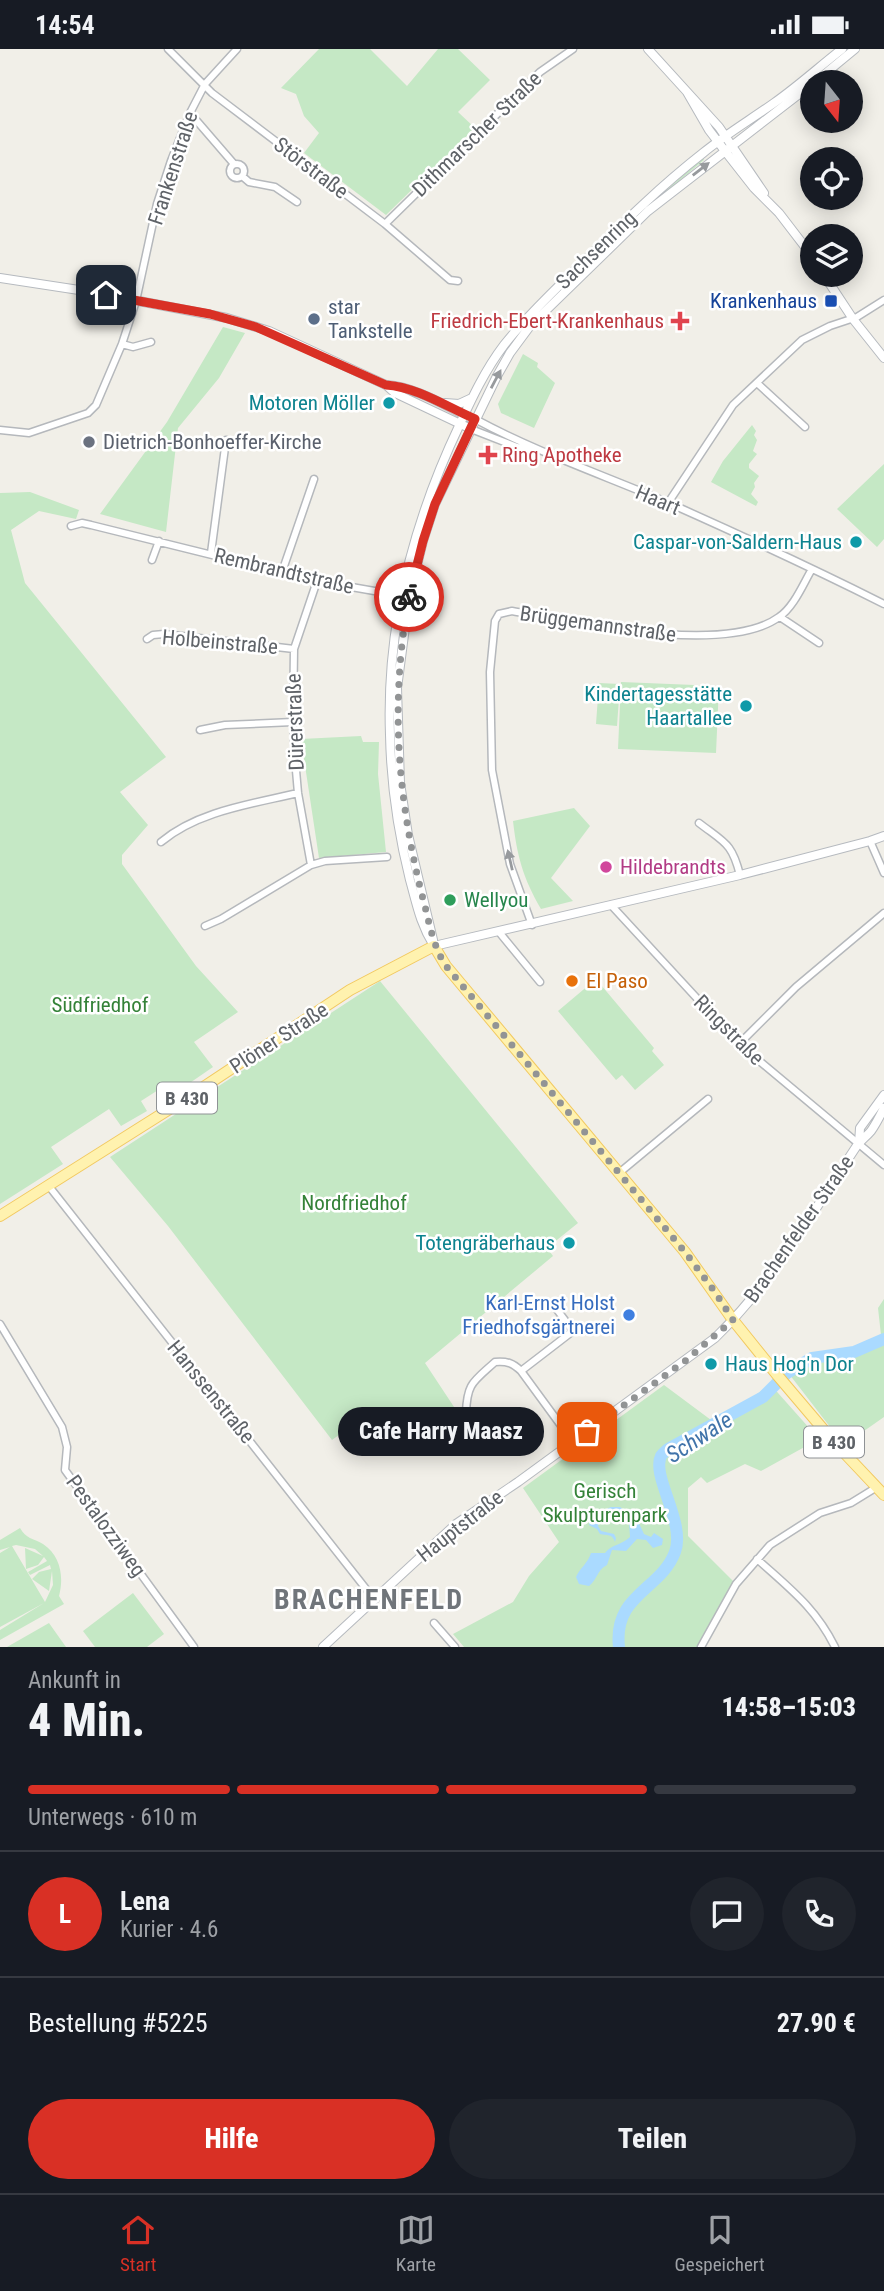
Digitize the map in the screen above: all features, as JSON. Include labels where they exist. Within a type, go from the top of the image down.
[{"type":"main road","points":[[649,49],[698,103],[728,149],[759,184],[800,241]]},
{"type":"main road","name":"Sachsenring","points":[[434,946],[408,835],[400,783],[397,688],[405,597],[421,520],[464,414],[490,365],[525,319],[654,194],[721,139],[774,103],[842,49]]},
{"type":"main road","name":"Sachsenring","points":[[829,70],[855,49]]},
{"type":"main road","name":"Sachsenring","points":[[405,597],[435,504],[475,419],[510,353],[537,318],[648,211],[800,93]]},
{"type":"main road","name":"Haart","points":[[0,278],[228,318],[269,331],[386,385],[395,393],[471,429]]},
{"type":"main road","points":[[832,287],[884,358]]},
{"type":"main road","name":"Haart","points":[[386,385],[397,386],[435,400],[475,419]]},
{"type":"main road","points":[[435,400],[459,404],[472,398]]},
{"type":"main road","name":"Plöner Straße","points":[[0,1216],[184,1100],[350,990],[434,946],[740,875],[884,836]]},
{"type":"main road","name":"B 430","points":[[434,946],[446,966],[685,1252],[733,1320],[787,1387],[880,1491]]},
{"type":"main road","name":"Brachenfelder Straße","points":[[859,1144],[860,1128],[884,1095]]},
{"type":"main road","name":"Brachenfelder Straße","points":[[573,1442],[685,1361],[733,1320],[820,1203],[884,1108]]},
{"type":"main road","name":"Hauptstraße","points":[[323,1647],[456,1524],[573,1442]]},
{"type":"street","name":"Störstraße","points":[[168,49],[251,123],[385,224],[450,280],[458,281]]},
{"type":"street","name":"Frankenstraße","points":[[0,430],[29,433],[88,413],[96,405],[122,344],[136,301],[158,204],[190,113],[205,84],[237,49]]},
{"type":"street","name":"Dithmarscher Straße","points":[[385,224],[540,72],[573,49]]},
{"type":"street","points":[[190,113],[234,164],[244,167],[242,176],[249,182],[275,187],[297,202]]},
{"type":"street","points":[[668,503],[725,415],[802,340],[830,326],[853,319],[884,300]]},
{"type":"street","points":[[122,344],[133,347],[151,342]]},
{"type":"street","points":[[757,383],[805,427]]},
{"type":"street","name":"Haart","points":[[475,419],[543,453],[668,503],[884,604]]},
{"type":"street","name":"Haart","points":[[471,429],[517,447],[543,453]]},
{"type":"street","points":[[211,553],[226,440]]},
{"type":"street","points":[[282,572],[314,479]]},
{"type":"street","name":"Rembrandtstraße","points":[[71,526],[82,523],[317,581],[405,597]]},
{"type":"street","points":[[152,560],[159,541]]},
{"type":"street","points":[[812,569],[798,594],[780,617],[819,643]]},
{"type":"street","name":"Dürerstraße","points":[[312,865],[298,793],[293,722],[294,649],[317,581]]},
{"type":"street","name":"Brüggemannstraße","points":[[532,925],[510,864],[492,769],[490,672],[495,621],[499,614],[505,612],[634,631],[689,636],[753,629],[780,617]]},
{"type":"street","name":"Holbeinstraße","points":[[147,639],[153,635],[164,634],[294,649]]},
{"type":"street","points":[[200,730],[225,725],[293,722]]},
{"type":"street","points":[[161,842],[192,822],[298,793]]},
{"type":"street","points":[[699,823],[729,845],[740,875]]},
{"type":"street","points":[[870,841],[884,873]]},
{"type":"street","points":[[205,926],[312,865],[325,861],[387,857]]},
{"type":"street","name":"Ringstraße","points":[[611,905],[739,1044],[884,1165]]},
{"type":"street","points":[[739,1044],[796,988],[884,913]]},
{"type":"street","points":[[499,932],[540,982]]},
{"type":"street","points":[[619,1173],[708,1099]]},
{"type":"street","name":"Hanssenstraße","points":[[48,1185],[374,1599]]},
{"type":"street","points":[[522,1371],[573,1331],[555,1307]]},
{"type":"street","name":"Pestalozziweg","points":[[0,1324],[62,1427],[67,1447],[65,1470],[194,1647]]},
{"type":"street","points":[[466,1413],[467,1392],[476,1379],[495,1362],[505,1361],[522,1371],[573,1442]]},
{"type":"street","points":[[701,1647],[736,1584],[770,1545],[820,1513],[880,1491]]},
{"type":"street","points":[[757,1559],[801,1597],[825,1626],[835,1647]]},
{"type":"street","points":[[435,1623],[455,1647]]},
{"type":"green space","points":[[319,49],[370,49],[407,86],[438,49],[458,49],[490,80],[458,112],[475,128],[386,215],[304,153],[319,133],[304,116],[296,94],[281,88]]},
{"type":"green space","points":[[703,158],[704,160],[649,206],[536,315],[623,228]]},
{"type":"green space","points":[[223,327],[245,333],[219,378],[178,428],[166,532],[100,514],[167,422]]},
{"type":"green space","points":[[523,354],[538,363],[537,367],[555,383],[534,428],[501,413],[498,404]]},
{"type":"green space","points":[[752,425],[757,440],[753,451],[757,454],[749,468],[759,476],[751,494],[758,502],[756,506],[711,482],[723,461]]},
{"type":"green space","points":[[884,464],[884,539],[877,547],[837,509]]},
{"type":"green space","name":"Südfriedhof","points":[[30,492],[79,510],[76,519],[39,511],[11,530],[25,583],[166,757],[120,792],[148,825],[122,855],[122,864],[196,966],[238,1012],[194,1042],[213,1067],[181,1089],[178,1084],[168,1087],[166,1085],[141,1101],[147,1111],[121,1126],[109,1109],[51,1147],[63,1164],[0,1204],[0,493]]},
{"type":"green space","points":[[621,682],[719,686],[716,753],[618,749]]},
{"type":"green space","points":[[599,683],[620,684],[617,726],[596,724]]},
{"type":"green space","points":[[361,736],[363,742],[379,742],[378,774],[386,852],[319,858],[301,739]]},
{"type":"green space","points":[[574,808],[590,826],[551,878],[573,901],[541,909],[522,867],[513,821]]},
{"type":"green space","points":[[596,979],[654,1048],[652,1051],[664,1065],[635,1090],[622,1075],[616,1080],[558,1011]]},
{"type":"green space","name":"Nordfriedhof","points":[[380,981],[578,1223],[547,1248],[553,1256],[425,1363],[460,1416],[407,1453],[376,1408],[332,1440],[168,1226],[110,1157]]},
{"type":"green space","points":[[884,1299],[884,1417],[844,1445],[786,1370],[815,1354],[855,1350],[881,1335],[878,1308]]},
{"type":"green space","name":"Gerisch Skulpturenpark","points":[[770,1384],[819,1439],[761,1471],[745,1464],[707,1483],[701,1477],[688,1488],[688,1536],[736,1584],[701,1647],[464,1647],[453,1634],[513,1602],[529,1576],[559,1542],[523,1488],[664,1385],[711,1420],[752,1398]]},
{"type":"green space","points":[[20,1528],[27,1536],[49,1549],[60,1567],[59,1596],[64,1604],[0,1640],[0,1630],[44,1603],[0,1627],[0,1553],[10,1547],[0,1550],[0,1540]],"holes":[[[12,1546],[35,1549],[43,1556],[25,1548],[26,1569],[38,1565],[44,1557],[47,1561],[28,1572],[30,1575],[50,1565],[51,1569],[39,1572],[32,1579],[49,1591],[52,1571],[53,1585],[45,1602]]]},
{"type":"green space","points":[[133,1593],[164,1634],[147,1647],[95,1647],[83,1631]]},
{"type":"green space","points":[[49,1623],[66,1647],[7,1647]]},
{"type":"water","points":[[611,1507],[624,1510],[623,1518],[626,1520],[621,1519],[619,1510],[611,1510],[603,1516],[598,1526],[601,1531],[614,1534],[615,1542],[611,1536],[600,1534],[589,1525],[593,1515]]},
{"type":"water","points":[[634,1517],[644,1534],[651,1537],[654,1533],[663,1539],[662,1545],[653,1548],[646,1540],[637,1539],[626,1551],[612,1550],[607,1565],[592,1583],[589,1586],[579,1584],[576,1577],[591,1553],[605,1553],[627,1540],[630,1537],[629,1521]]},
{"type":"waterway","name":"Schwale","points":[[619,1647],[619,1629],[623,1615],[630,1604],[660,1575],[675,1552],[676,1528],[659,1465],[662,1454],[763,1397],[787,1373],[812,1358],[854,1352],[884,1339]]},
{"type":"way so far","points":[[409,597],[398,667],[400,783],[408,835],[434,946],[446,966],[685,1252],[733,1320],[715,1338],[587,1432]]},
{"type":"place","name":"Krankenhaus","points":[[831,301]]},
{"type":"place","name":"star Tankstelle","points":[[314,319]]},
{"type":"place","name":"Friedrich-Ebert-Krankenhaus","points":[[680,321]]},
{"type":"place","name":"Motoren Möller","points":[[389,403]]},
{"type":"place","name":"Dietrich-Bonhoeffer-Kirche","points":[[89,442]]},
{"type":"place","name":"Ring Apotheke","points":[[488,455]]},
{"type":"place","name":"Caspar-von-Saldern-Haus","points":[[856,542]]},
{"type":"place","name":"Kindertagesstätte Haartallee","points":[[746,706]]},
{"type":"place","name":"Hildebrandts","points":[[606,867]]},
{"type":"place","name":"Wellyou","points":[[450,900]]},
{"type":"place","name":"El Paso","points":[[572,981]]},
{"type":"place","name":"Totengräberhaus","points":[[569,1243]]},
{"type":"place","name":"Karl-Ernst Holst Friedhofsgärtnerei","points":[[629,1315]]},
{"type":"place","name":"Haus Hog'n Dor","points":[[711,1364]]},
{"type":"place","name":"Cafe Harry Maasz","points":[[587,1432]]},
{"type":"district","name":"BRACHENFELD","points":[[369,1599]]},
{"type":"route","points":[[106,295],[210,314],[269,331],[386,385],[397,386],[435,400],[475,419],[435,504],[409,597]]}]
